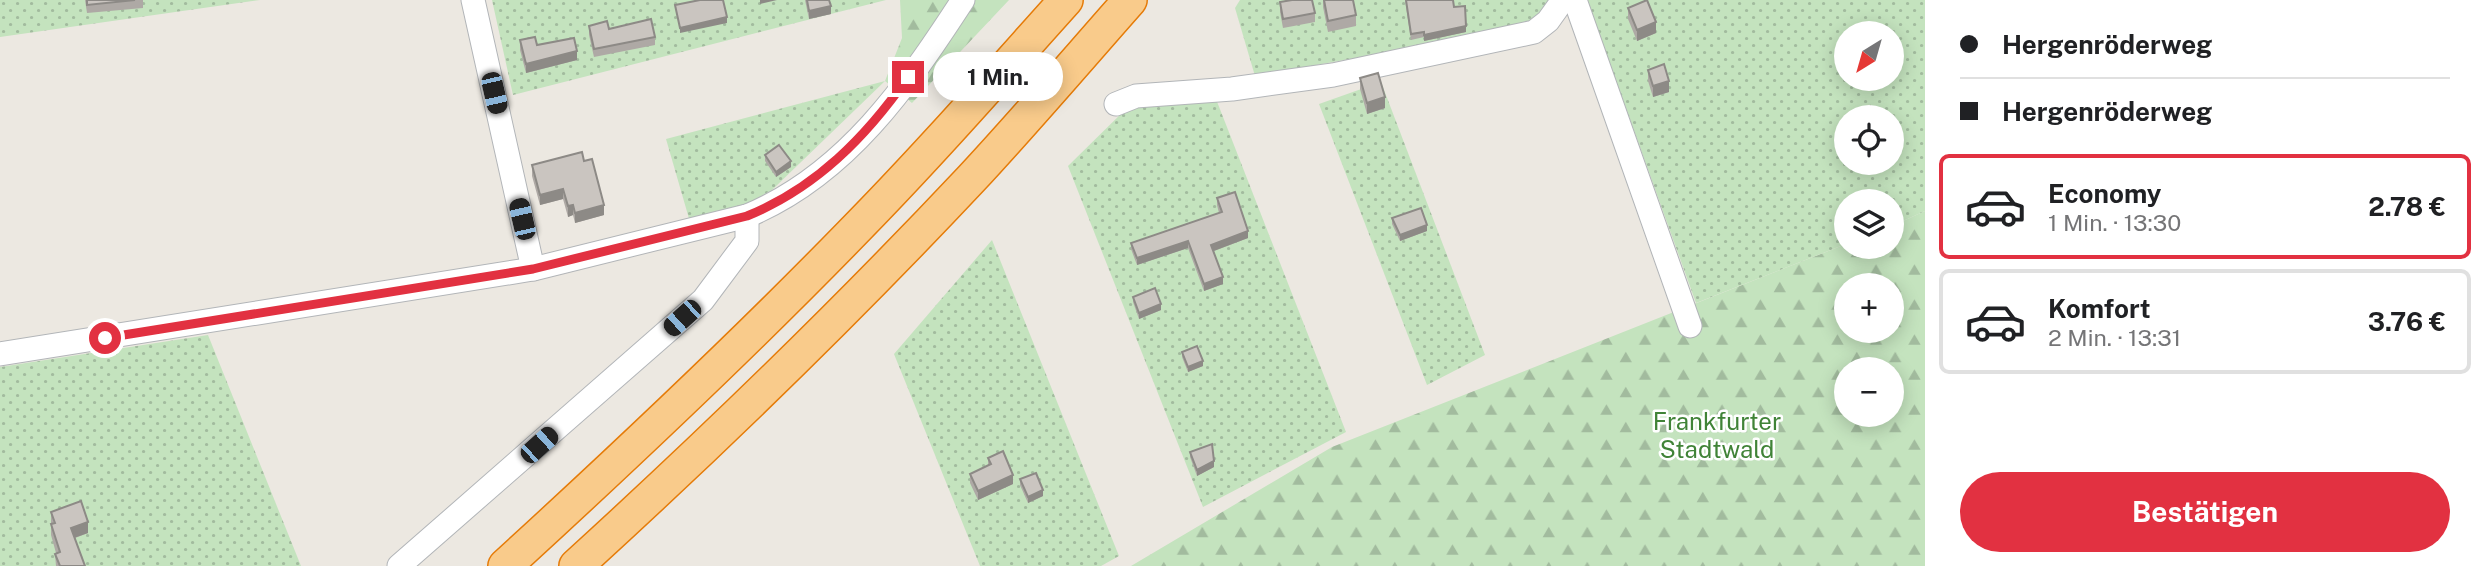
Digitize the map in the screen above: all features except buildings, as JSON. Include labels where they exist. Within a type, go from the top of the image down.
[{"type":"highway","points":[[505,566],[638,445],[795,291],[927,155],[1066,0]]},
{"type":"highway","points":[[576,566],[669,482],[900,253],[972,177],[1130,0]]},
{"type":"street","points":[[472,0],[533,269]]},
{"type":"street","points":[[0,354],[533,269],[747,216],[775,204],[810,181],[871,127],[963,0]]},
{"type":"street","points":[[1116,104],[1136,96],[1232,89],[1333,75],[1534,32],[1548,20],[1563,0]]},
{"type":"street","points":[[1575,0],[1690,326]]},
{"type":"street","points":[[399,566],[703,300],[747,241],[747,216]]},
{"type":"green space","points":[[0,0],[260,0],[0,37]]},
{"type":"green space","points":[[492,0],[886,0],[513,95]]},
{"type":"green space","points":[[900,0],[1009,0],[912,103],[885,81],[902,38]]},
{"type":"green space","points":[[1240,0],[1554,0],[1534,26],[1255,76],[1235,8]]},
{"type":"green space","points":[[1587,0],[1925,0],[1925,211],[1904,221],[1904,189],[1834,189],[1834,249],[1696,303]]},
{"type":"green space","points":[[885,81],[772,190],[731,213],[690,222],[666,139]]},
{"type":"green space","points":[[1381,82],[1485,355],[1427,385],[1319,104]]},
{"type":"green space","points":[[1216,99],[1346,432],[1203,507],[1068,166],[1130,105]]},
{"type":"green space","name":"Frankfurter Stadtwald","points":[[1925,211],[1925,566],[1131,566],[1332,447],[1834,249],[1834,259],[1904,259],[1904,221]]},
{"type":"green space","points":[[992,240],[1119,556],[1101,566],[980,566],[894,354]]},
{"type":"green space","points":[[208,335],[301,566],[0,566],[0,367]]},
{"type":"route","points":[[105,338],[533,269],[747,216],[775,204],[843,155],[871,127],[908,77]]}]
